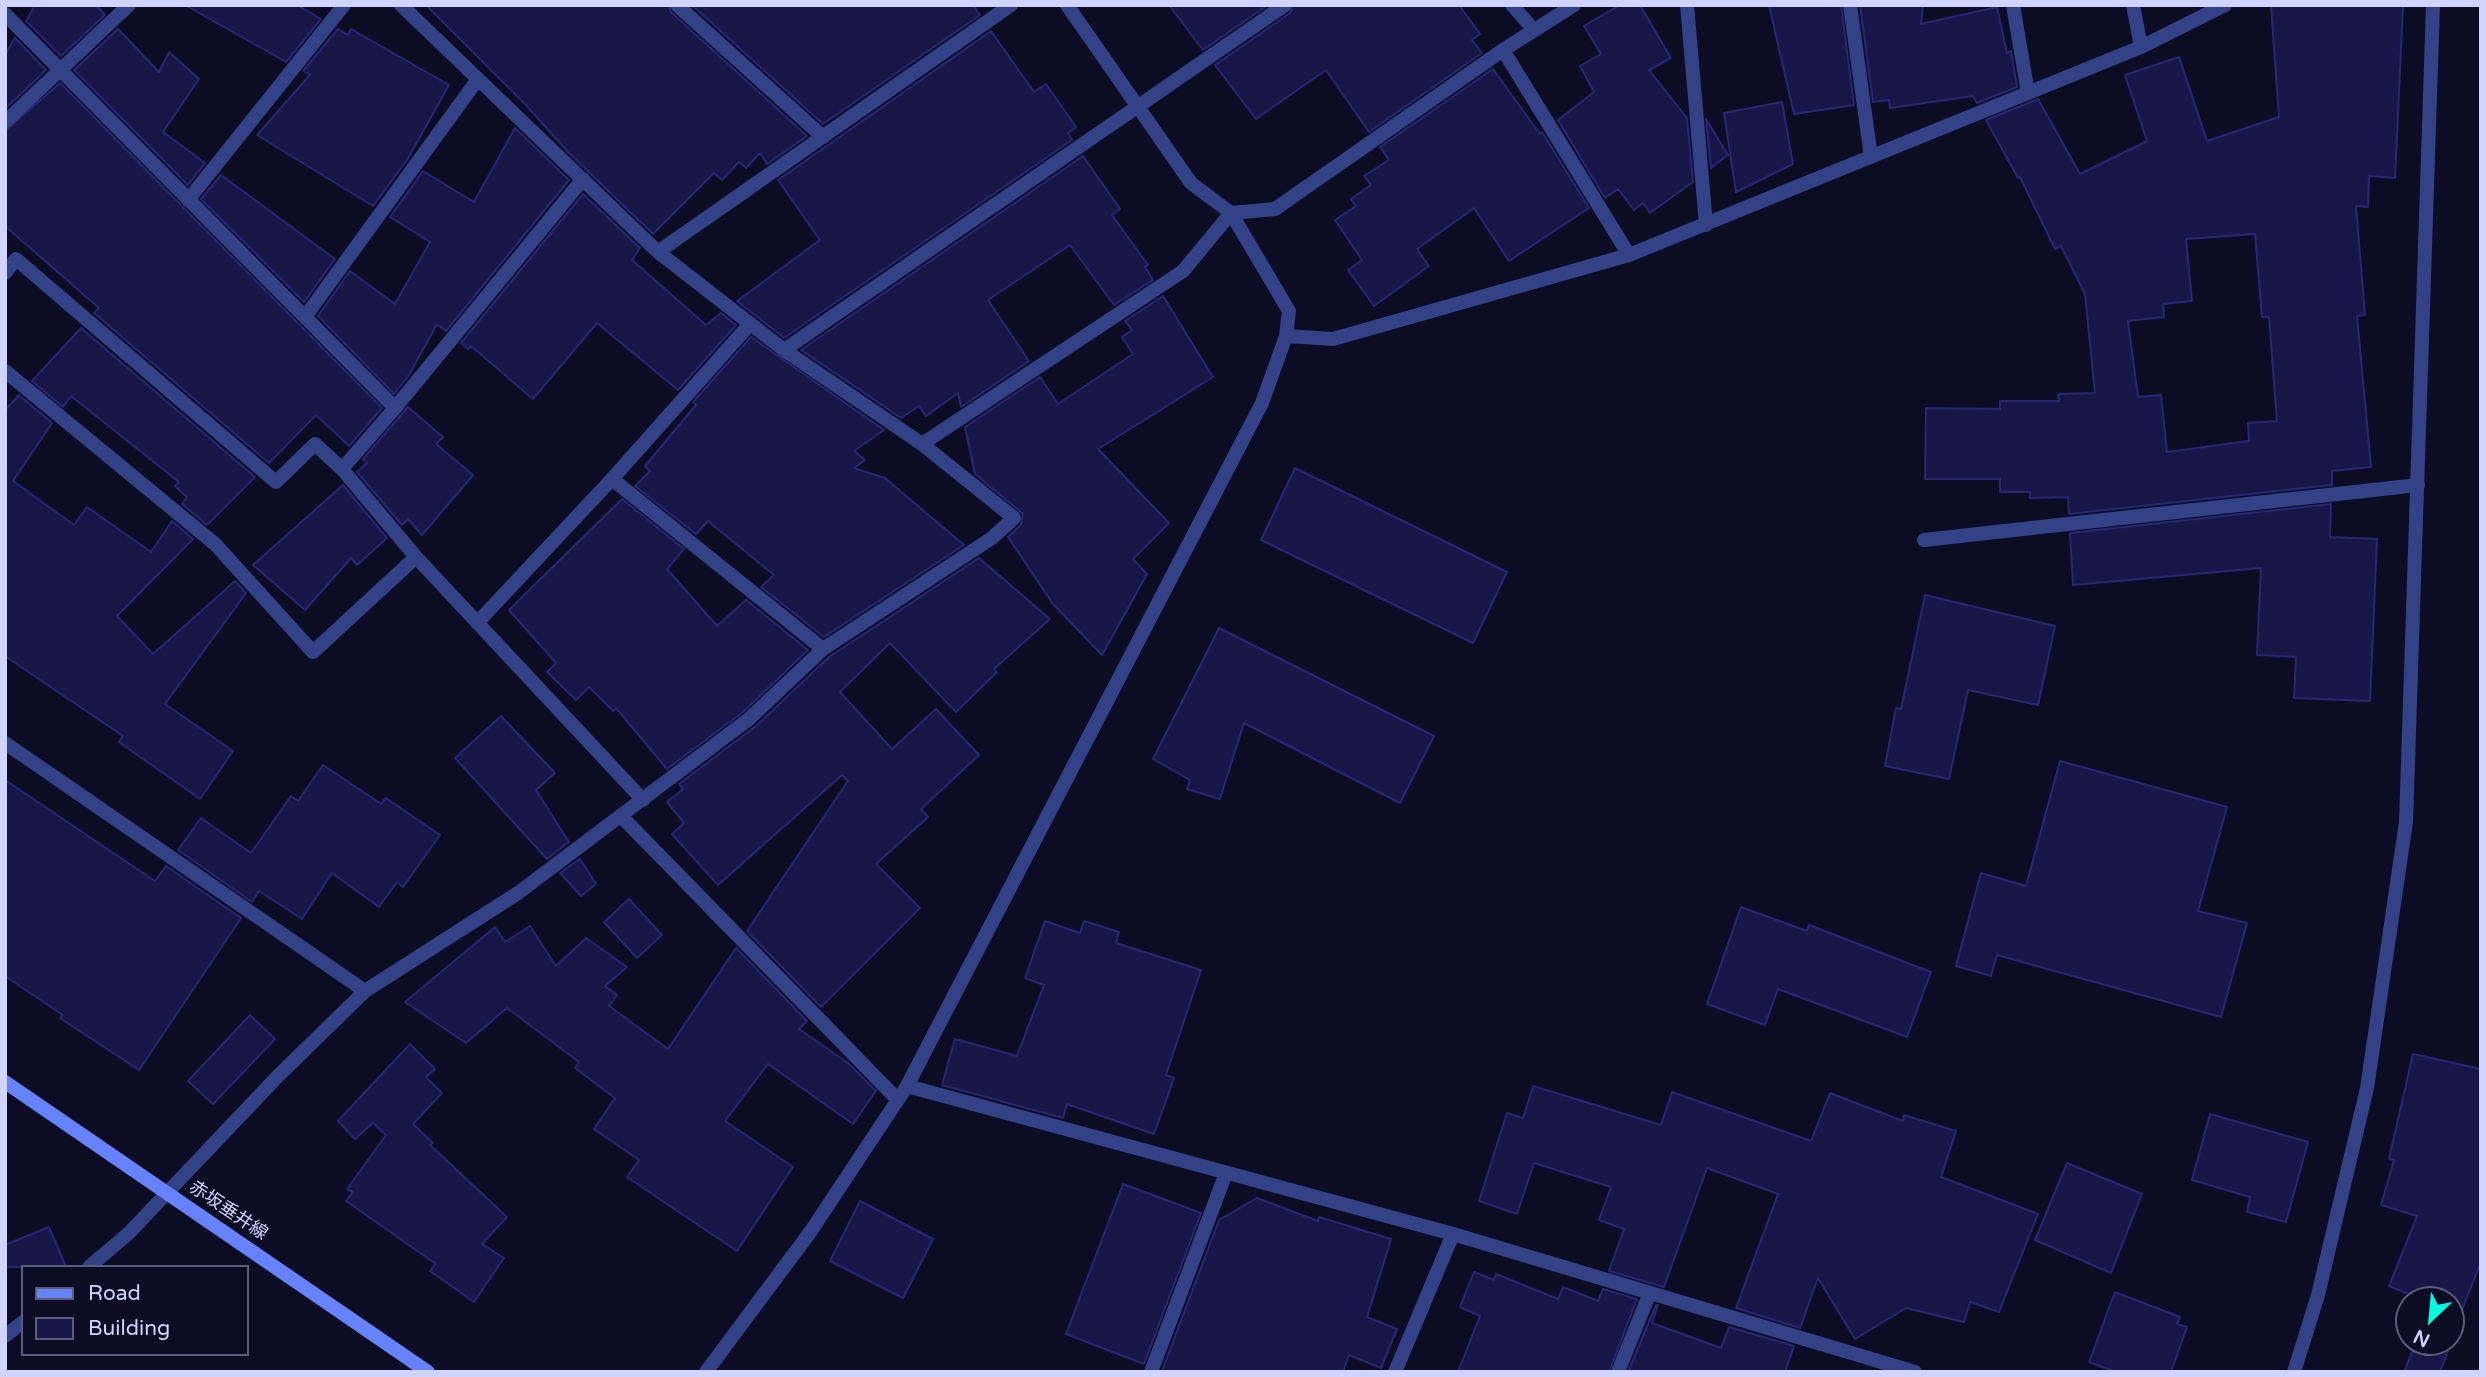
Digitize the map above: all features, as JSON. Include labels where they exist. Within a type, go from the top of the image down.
[{"type":"main road","name":"赤坂垂井線","points":[[5,1082],[428,1372]]},
{"type":"street","points":[[5,122],[129,5]]},
{"type":"street","points":[[188,200],[344,5]]},
{"type":"street","points":[[91,1265],[129,1233],[276,1077],[365,991],[518,893],[749,719],[823,649],[992,538],[1014,518],[922,444],[784,350],[658,252],[401,5]]},
{"type":"street","points":[[677,5],[822,137]]},
{"type":"street","points":[[658,252],[1010,5]]},
{"type":"street","points":[[706,1372],[811,1231],[906,1086],[1262,402],[1286,336],[1289,310],[1231,213],[1191,183],[1068,5]]},
{"type":"street","points":[[784,350],[1285,5]]},
{"type":"street","points":[[1512,5],[1534,30]]},
{"type":"street","points":[[922,444],[1183,271],[1231,213],[1275,209],[1503,50],[1574,5]]},
{"type":"street","points":[[1687,5],[1706,225]]},
{"type":"street","points":[[1850,5],[1871,157]]},
{"type":"street","points":[[2013,5],[2028,93]]},
{"type":"street","points":[[2133,5],[2141,47]]},
{"type":"street","points":[[1286,336],[1333,340],[1629,255],[2141,47],[2225,5]]},
{"type":"street","points":[[2294,1372],[2318,1295],[2367,1088],[2406,822],[2433,5]]},
{"type":"street","points":[[5,14],[63,69],[188,200],[395,408]]},
{"type":"street","points":[[1503,50],[1629,255]]},
{"type":"street","points":[[305,317],[478,79]]},
{"type":"street","points":[[342,469],[583,179]]},
{"type":"street","points":[[5,273],[16,259],[276,482],[315,444],[342,469],[416,558],[643,800]]},
{"type":"street","points":[[477,623],[612,479],[750,324]]},
{"type":"street","points":[[5,372],[215,544],[313,652],[416,558]]},
{"type":"street","points":[[612,479],[823,649]]},
{"type":"street","points":[[1924,540],[2417,485]]},
{"type":"street","points":[[5,743],[365,991]]},
{"type":"street","points":[[621,816],[898,1099]]},
{"type":"street","points":[[906,1086],[1453,1234],[1915,1372]]},
{"type":"street","points":[[1151,1372],[1226,1173]]},
{"type":"street","points":[[1395,1372],[1453,1234]]},
{"type":"street","points":[[1618,1372],[1649,1294]]},
{"type":"street","points":[[5,1336],[21,1324]]},
{"type":"building","points":[[35,5],[96,5],[105,15],[61,56],[26,21]]},
{"type":"building","points":[[185,5],[297,5],[321,19],[286,62]]},
{"type":"building","points":[[426,5],[668,5],[671,12],[807,136],[767,164],[760,153],[746,168],[739,162],[722,180],[714,173],[653,234],[568,152],[526,105]]},
{"type":"building","points":[[692,5],[973,5],[980,15],[823,124]]},
{"type":"building","points":[[1169,5],[1268,5],[1203,50]]},
{"type":"building","points":[[1294,5],[1459,5],[1480,34],[1472,40],[1482,53],[1369,132],[1326,70],[1256,119],[1215,65],[1290,13]]},
{"type":"building","points":[[1620,5],[1640,5],[1671,58],[1649,70],[1687,118],[1693,182],[1650,213],[1643,203],[1634,210],[1618,189],[1605,198],[1558,120],[1594,92],[1580,66],[1601,54],[1584,26]]},
{"type":"building","points":[[1769,5],[1841,5],[1854,105],[1794,114]]},
{"type":"building","points":[[1860,5],[1923,5],[1921,24],[1997,7],[2007,53],[2011,51],[2017,87],[1977,103],[1973,96],[1890,108],[1889,100],[1873,102]]},
{"type":"building","points":[[2271,5],[2403,5],[2395,178],[2369,176],[2368,207],[2356,206],[2365,315],[2357,316],[2371,467],[2332,471],[2332,485],[2069,514],[2068,497],[2030,498],[2030,492],[2000,492],[2000,479],[1925,479],[1926,408],[2000,409],[2000,401],[2059,401],[2058,394],[2095,393],[2085,294],[2061,246],[2055,249],[2020,177],[2018,178],[1986,120],[2038,99],[2080,174],[2147,141],[2125,75],[2179,57],[2207,141],[2279,117]],"holes":[[[2255,234],[2262,317],[2269,317],[2277,421],[2248,423],[2249,441],[2167,452],[2161,395],[2138,397],[2128,321],[2164,317],[2163,304],[2192,301],[2186,239]]]},
{"type":"building","points":[[118,29],[159,72],[169,52],[199,79],[163,132],[205,163],[188,185],[74,70]]},
{"type":"building","points":[[338,29],[348,35],[351,29],[449,85],[407,160],[373,206],[257,135],[310,75],[303,71]]},
{"type":"building","points":[[991,31],[1034,92],[1046,84],[1076,127],[1068,133],[1072,140],[784,338],[737,301],[820,240],[778,180]]},
{"type":"building","points":[[15,38],[46,70],[5,109],[5,55]]},
{"type":"building","points":[[1493,69],[1540,134],[1542,132],[1589,208],[1509,261],[1474,208],[1417,249],[1429,266],[1374,306],[1348,270],[1362,260],[1335,220],[1356,206],[1351,199],[1371,185],[1364,176],[1389,160],[1380,147]]},
{"type":"building","points":[[60,83],[382,408],[349,446],[316,415],[269,463],[94,313],[99,308],[5,226],[5,131]]},
{"type":"building","points":[[1782,102],[1793,164],[1736,192],[1724,113]]},
{"type":"building","points":[[1706,119],[1728,155],[1711,168]]},
{"type":"building","points":[[515,128],[569,180],[446,331],[437,324],[409,375],[394,394],[318,316],[350,271],[395,304],[430,242],[390,217],[423,171],[474,202]]},
{"type":"building","points":[[1083,156],[1120,209],[1112,215],[1148,265],[1145,267],[1153,280],[1114,305],[1070,245],[988,300],[1029,361],[961,407],[958,393],[926,416],[919,406],[901,418],[801,350]]},
{"type":"building","points":[[221,175],[335,259],[304,302],[201,199]]},
{"type":"building","points":[[583,194],[640,248],[632,260],[706,325],[721,313],[736,325],[678,390],[597,323],[533,399],[471,346],[468,349],[461,343]]},
{"type":"building","points":[[1163,296],[1213,377],[1098,449],[1169,523],[1133,559],[1147,574],[1102,655],[1053,604],[1008,537],[1021,525],[1023,514],[975,474],[965,427],[1040,377],[1058,404],[1133,354],[1122,337],[1132,330],[1125,321]]},
{"type":"building","points":[[81,328],[255,477],[207,525],[182,504],[187,497],[175,486],[179,482],[71,396],[63,407],[32,381]]},
{"type":"building","points":[[751,337],[884,430],[854,451],[865,460],[854,468],[885,478],[964,545],[824,637],[761,587],[774,575],[708,521],[696,534],[635,486],[650,471],[645,466],[696,405],[693,402]]},
{"type":"building","points":[[19,395],[52,423],[13,481],[74,525],[87,507],[151,552],[172,521],[193,539],[117,616],[153,654],[235,581],[246,593],[165,704],[233,751],[200,799],[119,742],[123,736],[5,656],[5,410]]},
{"type":"building","points":[[408,407],[443,437],[436,444],[473,475],[422,535],[408,519],[402,525],[357,472],[367,463],[363,459]]},
{"type":"building","points":[[1295,468],[1507,572],[1473,643],[1261,540]]},
{"type":"building","points":[[343,485],[387,538],[357,565],[351,558],[305,610],[253,565]]},
{"type":"building","points":[[622,499],[684,549],[667,569],[717,626],[746,600],[808,650],[743,712],[667,769],[616,708],[613,711],[589,687],[576,700],[547,672],[556,663],[509,610]]},
{"type":"building","points":[[2331,504],[2330,537],[2377,539],[2370,701],[2294,698],[2296,657],[2257,655],[2261,568],[2073,585],[2070,533]]},
{"type":"building","points":[[979,558],[1050,619],[994,669],[997,672],[956,712],[890,643],[840,692],[892,749],[936,709],[979,755],[921,809],[928,817],[876,864],[920,908],[821,1007],[747,931],[848,781],[842,775],[718,885],[672,834],[684,823],[667,802],[683,789],[679,784],[756,726],[829,657]]},
{"type":"building","points":[[1925,595],[2055,626],[2038,705],[1968,690],[1949,779],[1885,766],[1896,708],[1901,709]]},
{"type":"building","points":[[1219,628],[1434,736],[1400,803],[1244,723],[1220,799],[1187,789],[1190,780],[1153,759]]},
{"type":"building","points":[[501,716],[555,773],[536,790],[569,842],[547,859],[455,758]]},
{"type":"building","points":[[2060,761],[2227,807],[2198,911],[2247,923],[2221,1017],[1997,955],[1991,976],[1956,966],[1981,873],[2026,886]]},
{"type":"building","points":[[323,765],[381,804],[386,798],[440,835],[403,887],[397,882],[379,907],[332,873],[302,919],[259,891],[252,902],[178,850],[201,818],[251,853],[291,796],[298,801]]},
{"type":"building","points":[[5,780],[155,881],[166,866],[241,918],[139,1070],[60,1018],[63,1015],[5,976]]},
{"type":"building","points":[[580,859],[596,884],[581,896],[560,873]]},
{"type":"building","points":[[629,899],[662,935],[637,958],[604,922]]},
{"type":"building","points":[[1741,907],[1807,931],[1809,925],[1931,972],[1907,1037],[1778,989],[1765,1025],[1707,1004]]},
{"type":"building","points":[[1045,921],[1080,933],[1084,921],[1119,932],[1116,943],[1201,970],[1166,1075],[1174,1078],[1154,1134],[1067,1104],[1063,1118],[942,1085],[955,1039],[1017,1056],[1044,985],[1025,978]]},
{"type":"building","points":[[530,926],[556,966],[586,938],[627,967],[605,986],[617,995],[609,1006],[668,1049],[736,948],[807,1021],[799,1029],[848,1063],[876,1091],[853,1124],[768,1064],[725,1121],[793,1167],[737,1251],[627,1177],[639,1160],[594,1129],[615,1098],[575,1068],[579,1062],[507,1008],[466,1043],[405,1002],[495,927],[505,942]]},
{"type":"building","points":[[250,1015],[275,1039],[213,1104],[188,1081]]},
{"type":"building","points":[[410,1044],[435,1069],[426,1077],[442,1093],[413,1124],[433,1143],[430,1145],[507,1217],[482,1244],[504,1258],[474,1302],[430,1271],[436,1264],[346,1201],[353,1192],[347,1189],[386,1135],[373,1123],[355,1139],[338,1121]]},
{"type":"building","points":[[2413,1054],[2481,1069],[2481,1262],[2465,1302],[2465,1286],[2395,1286],[2395,1288],[2389,1286],[2417,1216],[2381,1205],[2394,1160],[2389,1159]]},
{"type":"building","points":[[1533,1086],[1661,1125],[1672,1092],[1811,1141],[1830,1093],[1903,1121],[1904,1115],[1956,1131],[1941,1177],[2038,1214],[1999,1312],[1970,1302],[1964,1322],[1906,1308],[1855,1339],[1818,1278],[1800,1328],[1736,1308],[1778,1194],[1707,1168],[1664,1287],[1609,1271],[1624,1229],[1599,1220],[1611,1187],[1534,1163],[1517,1214],[1479,1201],[1507,1113],[1523,1118]]},
{"type":"building","points":[[2210,1114],[2308,1142],[2286,1222],[2247,1212],[2250,1197],[2192,1180]]},
{"type":"building","points":[[2067,1163],[2142,1194],[2111,1273],[2035,1240]]},
{"type":"building","points":[[1123,1184],[1201,1213],[1144,1364],[1066,1334]]},
{"type":"building","points":[[1257,1198],[1318,1221],[1319,1217],[1391,1239],[1367,1317],[1397,1329],[1381,1368],[1349,1355],[1343,1372],[1162,1371],[1219,1220]]},
{"type":"building","points":[[860,1201],[933,1239],[903,1298],[830,1261]]},
{"type":"building","points":[[49,1227],[65,1265],[5,1267],[5,1245]]},
{"type":"building","points":[[1474,1272],[1494,1280],[1496,1274],[1558,1299],[1563,1287],[1598,1301],[1603,1289],[1637,1299],[1609,1372],[1458,1372],[1480,1316],[1460,1307]]},
{"type":"building","points":[[2115,1292],[2180,1317],[2177,1324],[2187,1327],[2171,1372],[2116,1372],[2089,1362]]},
{"type":"building","points":[[1656,1305],[1652,1323],[1721,1348],[1729,1327],[1794,1346],[1785,1372],[1628,1372]]},
{"type":"building","points":[[2410,1356],[2446,1356],[2440,1372],[2404,1372]]}]
